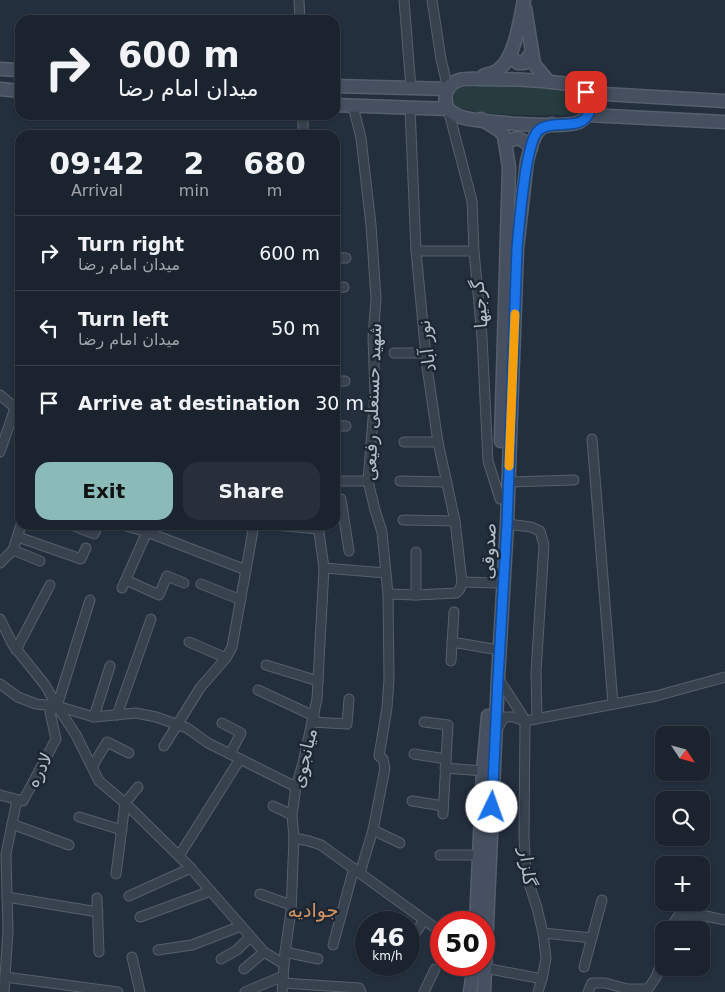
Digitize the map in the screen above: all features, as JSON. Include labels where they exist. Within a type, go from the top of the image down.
[{"type":"main road","points":[[474,79],[498,70],[510,56],[524,0]]},
{"type":"main road","points":[[524,0],[534,64],[549,82]]},
{"type":"main road","points":[[510,56],[518,63],[524,63],[531,53]]},
{"type":"main road","points":[[0,69],[15,70]]},
{"type":"main road","points":[[448,109],[445,98],[451,83],[457,80],[474,79],[520,79],[549,82],[577,86],[587,93],[725,101]]},
{"type":"main road","points":[[340,86],[448,89]]},
{"type":"main road","points":[[427,88],[432,98],[428,108]]},
{"type":"main road","points":[[0,89],[15,90]]},
{"type":"main road","points":[[340,105],[448,109],[461,117],[513,123],[575,123],[588,115],[591,102],[587,93]]},
{"type":"main road","points":[[614,95],[608,106],[614,116]]},
{"type":"main road","points":[[588,115],[725,122]]},
{"type":"main road","points":[[481,119],[500,131],[504,136],[505,142],[518,138],[527,143],[531,148]]},
{"type":"main road","name":"صدوقی","points":[[487,911],[509,482],[517,249],[527,161],[536,134],[541,128],[552,124]]},
{"type":"main road","name":"صدوقی","points":[[477,911],[483,771],[493,649],[500,499],[509,167],[505,142]]},
{"type":"main road","name":"صدوقی","points":[[470,992],[475,976]]},
{"type":"main road","name":"صدوقی","points":[[480,976],[484,992]]},
{"type":"street","points":[[298,0],[300,15]]},
{"type":"street","points":[[404,0],[411,88]]},
{"type":"street","points":[[432,0],[441,59],[448,89]]},
{"type":"street","name":"شهید حسنعلی رفیعی","points":[[333,945],[357,871],[373,830],[385,768],[383,760],[379,756],[387,708],[389,678],[388,594],[382,532],[368,481],[375,394],[373,338],[376,298],[372,234],[362,146],[354,106]]},
{"type":"street","name":"نور آباد","points":[[410,108],[416,251],[426,353],[438,442],[455,522],[462,582]]},
{"type":"street","name":"گرجیها","points":[[448,109],[472,201],[474,251],[482,337],[488,461],[500,499]]},
{"type":"street","points":[[416,251],[474,251]]},
{"type":"street","points":[[340,258],[346,258]]},
{"type":"street","points":[[394,353],[426,353]]},
{"type":"street","points":[[0,395],[15,408]]},
{"type":"street","points":[[0,452],[15,417]]},
{"type":"street","points":[[340,426],[346,426]]},
{"type":"street","points":[[592,439],[613,704]]},
{"type":"street","points":[[404,442],[438,442]]},
{"type":"street","points":[[340,480],[368,481]]},
{"type":"street","points":[[509,482],[574,480]]},
{"type":"street","points":[[400,481],[447,482]]},
{"type":"street","points":[[341,500],[340,524],[350,551]]},
{"type":"street","points":[[403,520],[455,522]]},
{"type":"street","points":[[507,524],[531,527],[540,531],[544,545],[536,672],[537,719]]},
{"type":"street","points":[[0,562],[13,550],[20,530]]},
{"type":"street","points":[[84,530],[94,534],[96,530]]},
{"type":"street","points":[[149,530],[124,584],[159,595],[167,576],[184,583]]},
{"type":"street","points":[[151,530],[246,570]]},
{"type":"street","points":[[164,746],[200,688],[226,658],[232,647],[253,530]]},
{"type":"street","name":"میانجوی","points":[[282,984],[291,905],[294,838],[292,815],[296,787],[313,719],[318,681],[324,568],[318,530]]},
{"type":"street","points":[[18,537],[81,559],[86,548]]},
{"type":"street","points":[[13,550],[40,561]]},
{"type":"street","points":[[416,552],[416,595]]},
{"type":"street","points":[[324,568],[386,573]]},
{"type":"street","points":[[388,594],[416,595],[456,592],[460,589],[462,582],[496,583]]},
{"type":"street","points":[[201,584],[241,600]]},
{"type":"street","points":[[16,650],[50,585]]},
{"type":"street","points":[[56,706],[90,600]]},
{"type":"street","points":[[451,661],[454,612]]},
{"type":"street","points":[[0,619],[16,650],[45,685],[56,706],[76,735],[99,781],[125,803],[191,868],[264,952],[284,964]]},
{"type":"street","points":[[116,715],[151,619]]},
{"type":"street","points":[[189,642],[226,658]]},
{"type":"street","points":[[452,642],[493,649]]},
{"type":"street","points":[[266,665],[318,681]]},
{"type":"street","points":[[94,717],[110,666]]},
{"type":"street","points":[[495,734],[504,718],[514,717],[524,722],[656,696],[725,677]]},
{"type":"street","points":[[498,678],[522,715],[524,722]]},
{"type":"street","points":[[0,684],[18,698],[36,704],[56,706],[94,717],[136,713],[177,724],[187,728],[208,743],[296,787]]},
{"type":"street","points":[[258,690],[313,719],[347,724],[349,699]]},
{"type":"street","name":"لادره","points":[[0,795],[23,802],[56,739],[50,712],[56,706]]},
{"type":"street","points":[[412,801],[443,810],[448,725],[424,722]]},
{"type":"street","name":"گلزار","points":[[524,722],[524,837],[526,874],[543,933],[546,958],[538,992]]},
{"type":"street","points":[[222,723],[241,734],[230,754]]},
{"type":"street","points":[[92,767],[107,742],[130,753]]},
{"type":"street","points":[[414,754],[446,764],[483,771]]},
{"type":"street","points":[[179,856],[240,759]]},
{"type":"street","points":[[116,874],[125,803],[138,787]]},
{"type":"street","name":"لادره","points":[[4,992],[4,940],[7,897],[3,873],[17,800]]},
{"type":"street","points":[[273,806],[292,815]]},
{"type":"street","points":[[79,817],[122,830]]},
{"type":"street","points":[[12,824],[69,845]]},
{"type":"street","points":[[373,830],[400,842]]},
{"type":"street","points":[[294,838],[321,845],[430,924]]},
{"type":"street","points":[[440,855],[480,855]]},
{"type":"street","points":[[129,896],[191,868]]},
{"type":"street","points":[[140,917],[211,892]]},
{"type":"street","points":[[260,894],[291,905]]},
{"type":"street","points":[[7,897],[98,912]]},
{"type":"street","points":[[97,898],[99,952]]},
{"type":"street","points":[[584,967],[602,900]]},
{"type":"street","points":[[675,921],[679,915],[706,916],[725,920]]},
{"type":"street","points":[[420,926],[424,920]]},
{"type":"street","points":[[158,950],[192,946],[241,926]]},
{"type":"street","points":[[543,933],[592,938]]},
{"type":"street","points":[[221,959],[237,950],[250,937]]},
{"type":"street","points":[[244,969],[264,952]]},
{"type":"street","points":[[285,952],[318,959]]},
{"type":"street","points":[[132,957],[140,992]]},
{"type":"street","points":[[495,969],[542,979]]},
{"type":"street","points":[[424,992],[432,976]]},
{"type":"street","points":[[588,992],[592,983],[605,983],[628,989],[648,989],[656,976]]},
{"type":"street","points":[[5,977],[118,992]]},
{"type":"street","points":[[246,992],[282,984],[359,988],[361,992]]},
{"type":"green space","points":[[490,85],[537,86],[561,89],[583,96],[583,104],[577,114],[547,115],[498,114],[454,106],[453,93],[459,88]]},
{"type":"slow traffic","points":[[509,466],[515,314]]},
{"type":"district","name":"جوادیه","points":[[313,910]]},
{"type":"route","points":[[492,807],[507,524],[517,249],[527,161],[532,143],[541,128],[552,124],[575,123],[588,115],[591,102],[586,92]]}]
